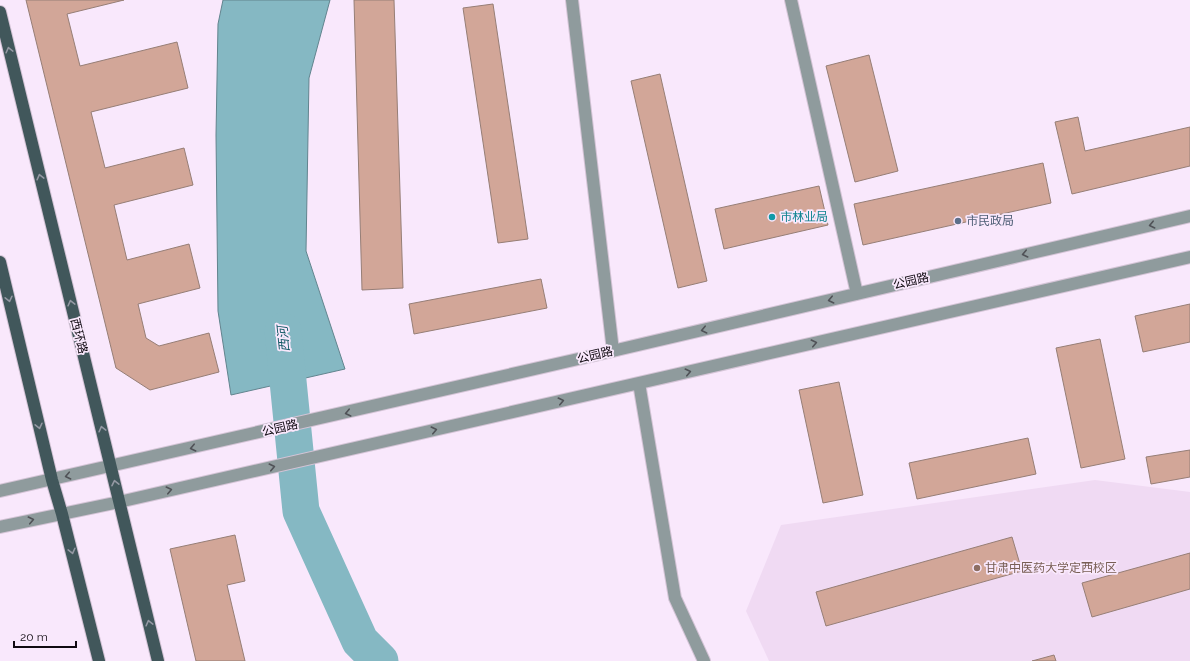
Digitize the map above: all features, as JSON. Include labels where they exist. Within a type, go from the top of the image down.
[{"type":"main road","name":"西环路","points":[[0,12],[158,661]]},
{"type":"main road","points":[[0,262],[52,480],[99,661]]},
{"type":"street","points":[[572,0],[613,351]]},
{"type":"street","points":[[791,0],[857,294]]},
{"type":"street","name":"公园路","points":[[0,491],[231,440],[1190,216]]},
{"type":"street","points":[[0,527],[119,502],[1190,258]]},
{"type":"street","points":[[639,383],[676,598],[704,661]]},
{"type":"shaded area","name":"甘肃中医药大学定西校区","points":[[1095,480],[1190,492],[1190,661],[769,661],[746,611],[781,525]]},
{"type":"water","points":[[223,0],[330,0],[309,78],[306,251],[345,369],[231,395],[218,311],[216,135],[218,24]]},
{"type":"building","points":[[26,0],[124,0],[67,14],[80,66],[177,42],[188,88],[91,112],[105,168],[184,148],[193,185],[114,205],[127,260],[189,244],[200,288],[138,304],[146,338],[159,346],[209,333],[219,372],[150,390],[116,368]]},
{"type":"building","points":[[354,0],[394,0],[403,288],[362,290]]},
{"type":"building","points":[[493,4],[528,239],[498,243],[463,8]]},
{"type":"building","points":[[869,55],[898,171],[855,182],[826,66]]},
{"type":"building","points":[[660,74],[707,281],[678,288],[631,81]]},
{"type":"building","points":[[1078,117],[1085,151],[1190,127],[1190,166],[1072,194],[1055,122]]},
{"type":"building","points":[[1043,163],[1051,203],[863,245],[854,204]]},
{"type":"building","name":"市林业局","points":[[819,186],[828,225],[724,249],[715,209]]},
{"type":"building","points":[[541,279],[547,308],[414,334],[409,304]]},
{"type":"building","points":[[1190,304],[1190,342],[1143,352],[1135,316]]},
{"type":"building","points":[[1100,339],[1125,459],[1081,468],[1056,348]]},
{"type":"building","points":[[839,382],[863,495],[823,503],[799,390]]},
{"type":"building","points":[[1028,438],[1036,474],[917,499],[909,463]]},
{"type":"building","points":[[1190,450],[1190,477],[1151,484],[1146,457]]},
{"type":"building","points":[[235,535],[245,581],[227,585],[245,661],[196,661],[170,549]]},
{"type":"building","points":[[1012,537],[1022,571],[826,626],[816,592]]},
{"type":"building","points":[[1190,553],[1190,589],[1092,617],[1082,583]]},
{"type":"building","points":[[1054,655],[1056,661],[1032,661]]},
{"type":"waterway","name":"西河","points":[[283,331],[301,511],[360,641],[380,661]]},
{"type":"place","name":"市林业局","points":[[772,217]]},
{"type":"place","name":"市民政局","points":[[958,221]]},
{"type":"place","name":"甘肃中医药大学定西校区","points":[[977,568]]}]
